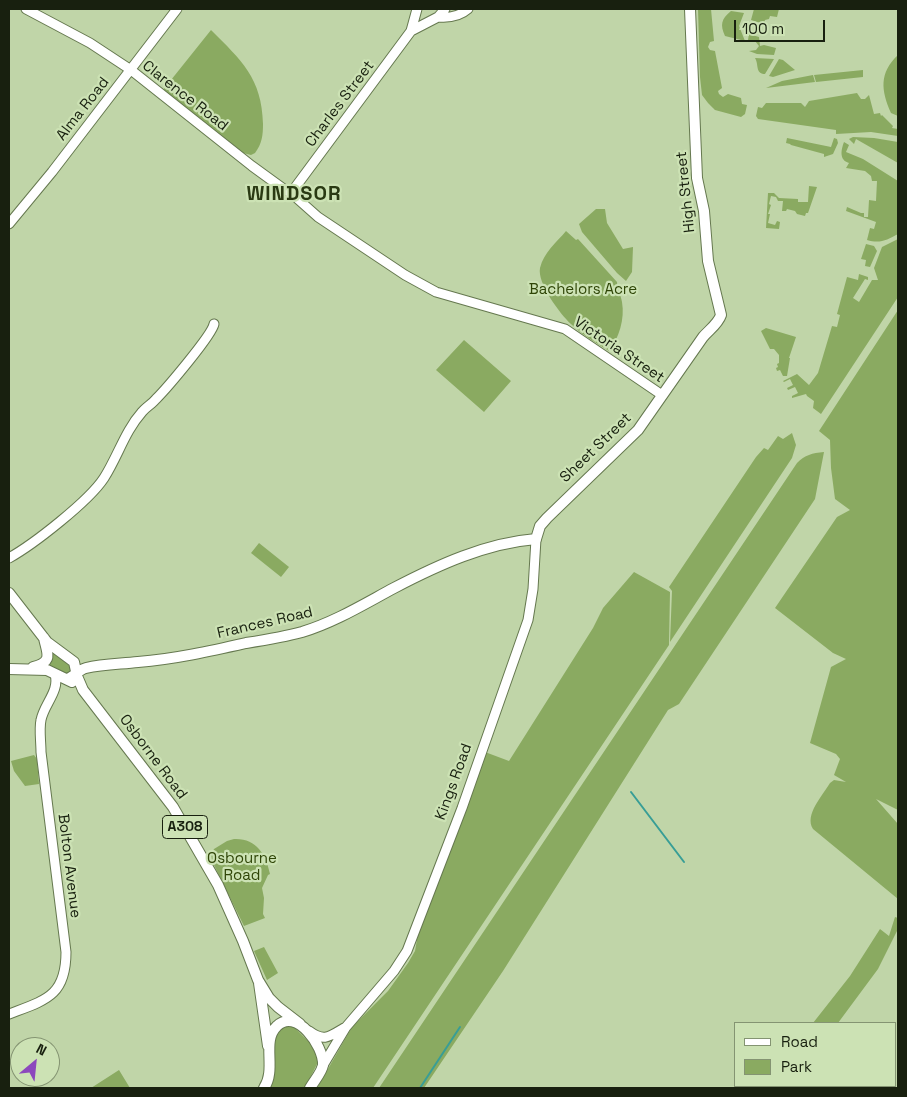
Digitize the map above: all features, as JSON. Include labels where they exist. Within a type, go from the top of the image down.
[{"type":"main road","name":"High Street","points":[[690,9],[697,178],[704,211],[708,261],[721,316]]},
{"type":"main road","name":"Sheet Street","points":[[540,526],[638,430],[703,337],[718,322],[721,316]]},
{"type":"main road","name":"Kings Road","points":[[536,539],[540,526]]},
{"type":"main road","name":"Frances Road","points":[[67,680],[86,668],[174,657],[300,632],[325,624],[365,605],[394,588],[457,559],[482,550],[523,540],[536,539]]},
{"type":"main road","name":"Osborne Road","points":[[9,593],[51,645],[74,662],[83,690],[173,807],[218,885],[258,980],[269,998],[303,1027]]},
{"type":"main road","points":[[20,669],[37,666],[46,660],[49,653],[44,637]]},
{"type":"main road","points":[[64,653],[84,661],[106,664]]},
{"type":"main road","name":"A308","points":[[9,669],[47,670],[67,680]]},
{"type":"main road","name":"Osborne Road","points":[[67,680],[83,690]]},
{"type":"main road","name":"Osborne Road","points":[[258,980],[269,1049]]},
{"type":"main road","points":[[264,1088],[270,1075],[269,1049],[274,1029],[283,1021],[289,1021],[303,1027],[321,1053],[322,1067],[310,1088]]},
{"type":"street","name":"Clarence Road","points":[[26,9],[90,43],[131,70],[259,171],[291,193],[318,217]]},
{"type":"street","name":"Alma Road","points":[[9,224],[177,9]]},
{"type":"street","name":"Charles Street","points":[[291,193],[411,31],[417,9],[423,15],[437,17]]},
{"type":"street","name":"Charles Street","points":[[411,31],[437,17],[445,9]]},
{"type":"street","points":[[437,17],[454,17],[468,9]]},
{"type":"street","name":"Victoria Street","points":[[318,217],[405,275],[436,292],[565,329],[662,395]]},
{"type":"street","points":[[10,558],[86,499],[101,483],[138,416],[159,396],[208,336],[214,324]]},
{"type":"street","name":"Kings Road","points":[[322,1067],[346,1027],[394,971],[407,951],[415,932],[462,808],[528,620],[533,589],[536,539]]},
{"type":"street","name":"Bolton Avenue","points":[[9,1014],[53,994],[64,977],[66,967],[66,952],[41,752],[41,719],[56,683],[55,674]]},
{"type":"street","name":"Bolton Avenue","points":[[53,692],[67,680]]},
{"type":"street","name":"Kings Road","points":[[303,1027],[316,1037],[324,1038],[346,1027]]},
{"type":"green space","points":[[698,9],[711,9],[714,41],[710,42],[708,47],[710,50],[715,51],[722,88],[718,91],[723,97],[728,94],[741,98],[742,104],[747,105],[745,114],[741,117],[715,110],[702,95]]},
{"type":"green space","points":[[754,9],[779,9],[777,17],[770,16],[769,19],[765,20],[764,24],[751,20]]},
{"type":"green space","points":[[731,11],[744,13],[739,26],[745,41],[725,36],[722,22]]},
{"type":"green space","points":[[211,30],[232,51],[248,71],[259,94],[262,108],[262,136],[257,150],[251,155],[243,153],[163,90]]},
{"type":"green space","points":[[749,34],[759,37],[760,46],[776,48],[774,55],[757,54],[749,51],[756,50],[759,46],[755,41],[748,40]]},
{"type":"green space","points":[[898,55],[898,116],[891,113],[885,97],[884,82],[887,68]]},
{"type":"green space","points":[[755,58],[774,59],[765,74],[762,74],[758,71]]},
{"type":"green space","points":[[779,59],[795,70],[773,77],[769,76]]},
{"type":"green space","points":[[863,70],[863,77],[816,82],[814,75]]},
{"type":"green space","points":[[813,75],[815,82],[766,88],[782,81]]},
{"type":"green space","points":[[857,93],[861,99],[865,99],[869,95],[874,114],[880,113],[893,126],[892,128],[898,129],[898,136],[871,132],[836,134],[836,130],[758,119],[756,116],[758,107],[762,108],[766,103],[801,103],[805,107],[809,101]]},
{"type":"green space","points":[[853,137],[898,142],[898,163],[856,139],[854,144],[849,139]]},
{"type":"green space","points":[[787,138],[831,147],[834,138],[837,139],[838,143],[833,154],[824,157],[824,154],[786,143]]},
{"type":"green space","points":[[844,142],[849,145],[846,152],[863,159],[898,181],[898,234],[883,241],[867,240],[870,228],[874,229],[876,222],[846,211],[847,207],[864,213],[864,217],[868,217],[869,200],[876,201],[877,181],[872,181],[871,176],[865,171],[846,168],[849,163],[842,157]]},
{"type":"green space","points":[[809,186],[817,187],[808,213],[805,216],[787,209],[782,211],[783,201],[778,201],[776,197],[771,196],[768,223],[775,225],[777,221],[780,222],[779,229],[766,228],[768,193],[774,193],[779,198],[798,199],[798,202],[808,202]]},
{"type":"green space","points":[[596,209],[605,209],[607,223],[623,249],[633,247],[632,272],[626,281],[582,232],[579,224]]},
{"type":"green space","name":"Bachelors Acre","points":[[566,231],[576,240],[578,239],[617,282],[623,315],[616,340],[609,351],[580,332],[566,319],[550,298],[542,282],[540,268],[544,257]]},
{"type":"green space","points":[[898,239],[898,297],[821,414],[813,408],[814,401],[806,394],[792,398],[792,396],[798,393],[795,387],[788,390],[787,388],[793,385],[790,379],[783,381],[797,374],[809,385],[818,373],[832,326],[837,327],[840,315],[837,314],[847,277],[858,280],[859,274],[868,277],[868,280],[865,279],[853,298],[859,302],[872,280],[878,280],[874,268],[882,247]]},
{"type":"green space","points":[[866,244],[874,246],[877,251],[870,267],[865,266],[866,260],[861,259]]},
{"type":"green space","points":[[898,310],[898,810],[876,799],[898,824],[898,899],[813,829],[811,818],[813,811],[830,783],[834,780],[846,782],[834,775],[840,759],[836,754],[810,743],[831,667],[846,659],[833,653],[775,608],[837,517],[850,510],[835,499],[830,440],[819,431]]},
{"type":"green space","points":[[766,328],[796,337],[789,358],[787,376],[783,376],[780,370],[777,371],[779,355],[774,349],[770,349],[761,331]]},
{"type":"green space","points":[[464,340],[511,381],[484,412],[436,370]]},
{"type":"green space","points":[[792,433],[796,445],[792,458],[670,642],[672,591],[669,587],[756,457],[764,448],[768,450],[778,436],[783,439]]},
{"type":"green space","points":[[824,452],[815,499],[679,704],[668,710],[503,971],[424,1088],[379,1088],[797,463],[809,455]]},
{"type":"green space","points":[[259,543],[289,567],[281,577],[251,553]]},
{"type":"green space","points":[[634,572],[670,592],[669,645],[373,1088],[317,1088],[352,1027],[388,991],[415,951],[418,934],[474,789],[485,752],[509,761],[593,628],[603,608]]},
{"type":"green space","points":[[52,651],[70,659],[71,671],[67,674],[47,665]]},
{"type":"green space","points":[[34,755],[37,759],[39,784],[25,786],[14,771],[11,761]]},
{"type":"green space","name":"Osbourne Road","points":[[234,839],[242,839],[254,844],[263,854],[270,874],[262,888],[264,898],[263,914],[265,918],[244,926],[211,856],[214,849]]},
{"type":"green space","points":[[895,917],[898,918],[898,929],[878,969],[839,1022],[814,1022],[850,976],[880,929],[889,936]]},
{"type":"green space","points":[[264,947],[278,973],[267,980],[254,951]]},
{"type":"green space","points":[[292,1025],[314,1047],[319,1060],[305,1088],[268,1088],[273,1079],[275,1066],[273,1043],[279,1027]]},
{"type":"green space","points":[[119,1070],[130,1088],[91,1088]]},
{"type":"waterway","points":[[631,792],[684,862]]},
{"type":"waterway","points":[[420,1088],[460,1027]]},
{"type":"district","name":"WINDSOR","points":[[294,195]]}]
